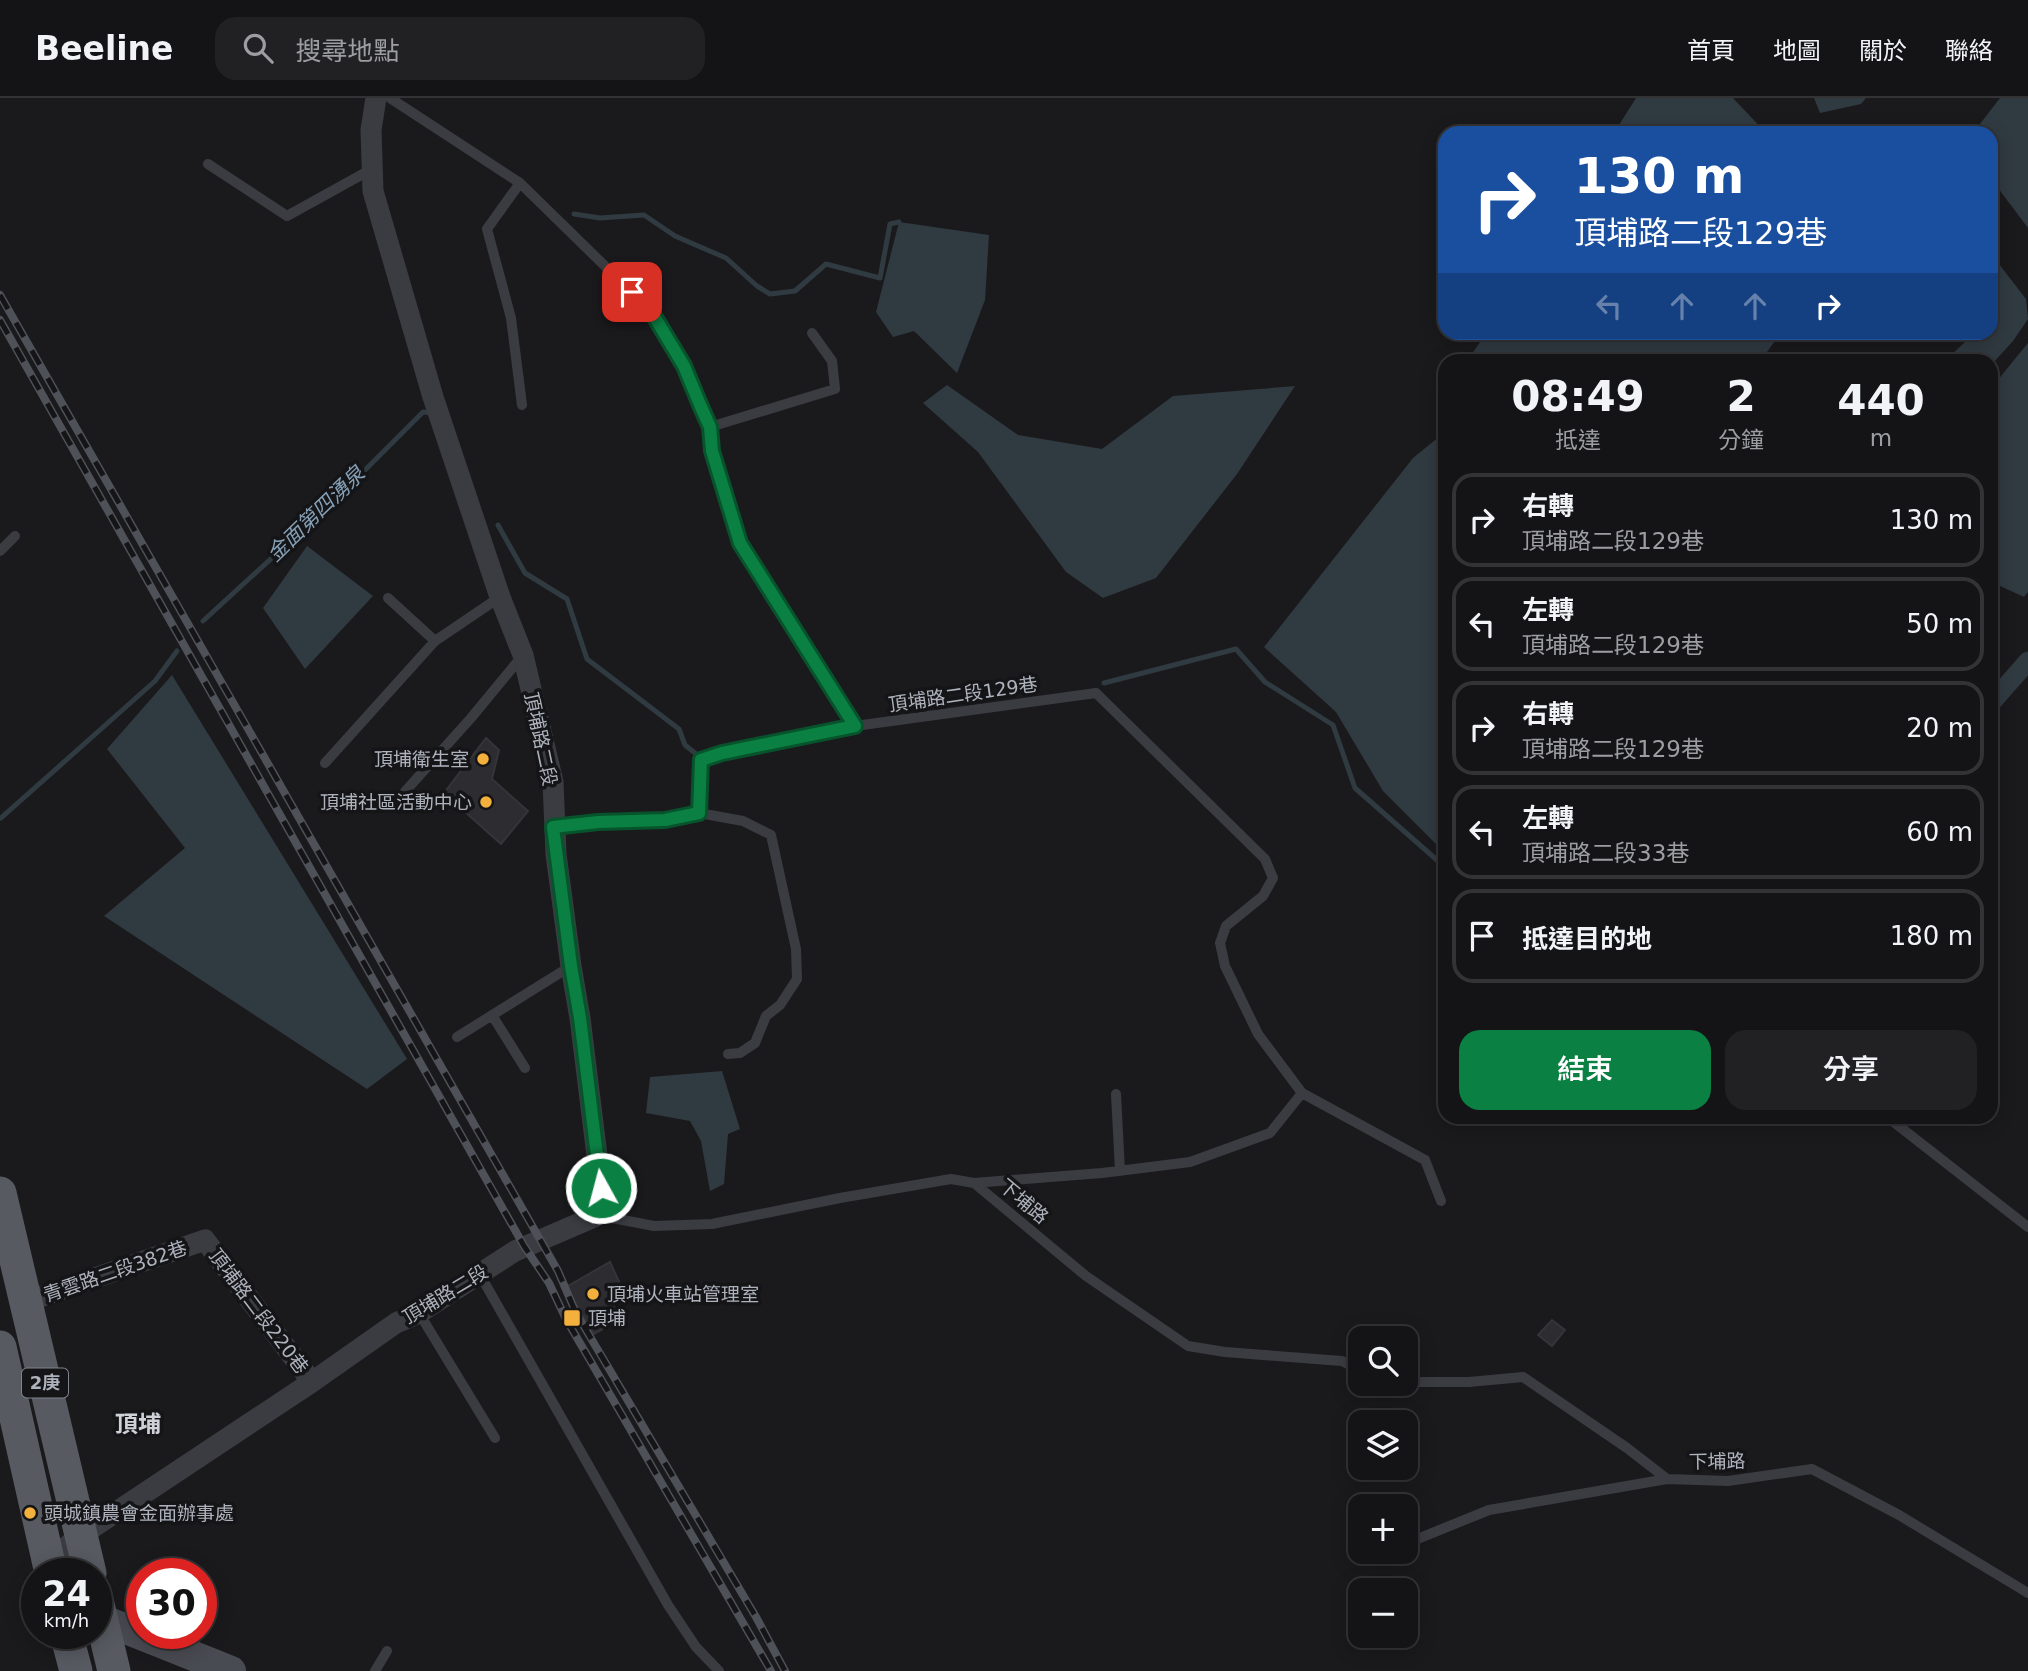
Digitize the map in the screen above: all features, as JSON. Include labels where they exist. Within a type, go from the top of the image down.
[{"type":"main road","name":"2庚","points":[[0,1193],[86,1558]]},
{"type":"main road","name":"2庚","points":[[0,1347],[48,1558]]},
{"type":"main road","points":[[112,1617],[231,1671]]},
{"type":"main road","points":[[70,1649],[76,1671]]},
{"type":"main road","points":[[108,1649],[114,1671]]},
{"type":"street","name":"頂埔路二段","points":[[59,1558],[80,1536],[396,1323],[419,1313],[479,1273],[538,1240],[594,1217],[601,1188],[553,827],[552,782],[523,655],[500,597],[410,322],[373,191],[371,130],[376,98]]},
{"type":"street","name":"青雲路二段382巷","points":[[25,1302],[205,1240]]},
{"type":"street","name":"頂埔路二段220巷","points":[[205,1240],[312,1382]]},
{"type":"lane","points":[[390,98],[520,183],[651,311],[684,366],[710,427],[712,451],[740,543],[855,726]]},
{"type":"lane","points":[[208,164],[287,216],[372,169]]},
{"type":"lane","points":[[520,183],[487,229],[511,318],[522,405]]},
{"type":"lane","points":[[710,427],[835,388],[832,361],[812,333]]},
{"type":"lane","points":[[0,551],[15,536]]},
{"type":"lane","points":[[326,763],[435,641],[500,597]]},
{"type":"lane","points":[[388,598],[435,641]]},
{"type":"lane","points":[[401,796],[523,655]]},
{"type":"lane","name":"頂埔路二段129巷","points":[[699,813],[701,760],[722,753],[855,726],[1096,693],[1265,859],[1273,878],[1263,896],[1226,926],[1220,943],[1225,966],[1258,1034],[1302,1093]]},
{"type":"lane","points":[[553,827],[598,822],[665,820],[699,813],[743,821],[771,835],[796,949],[797,979],[780,1005],[766,1016],[755,1043],[740,1054],[728,1054]]},
{"type":"lane","points":[[457,1037],[571,966]]},
{"type":"lane","points":[[492,1015],[525,1068]]},
{"type":"lane","points":[[974,1183],[1120,1171],[1190,1162],[1270,1133],[1302,1093],[1425,1160],[1441,1201]]},
{"type":"lane","points":[[1116,1094],[1120,1171]]},
{"type":"lane","points":[[1896,1124],[2028,1227]]},
{"type":"lane","name":"下埔路","points":[[594,1217],[654,1226],[712,1224],[939,1181],[974,1183],[1086,1276],[1188,1346],[1225,1352],[1342,1361],[1348,1364]]},
{"type":"lane","points":[[479,1273],[668,1605],[696,1647],[719,1671]]},
{"type":"lane","points":[[419,1313],[495,1438]]},
{"type":"lane","name":"下埔路","points":[[1418,1382],[1469,1382],[1523,1377],[1627,1448],[1667,1479],[1728,1481],[1812,1469],[1899,1516],[2028,1593]]},
{"type":"lane","points":[[1418,1539],[1489,1510],[1667,1479]]},
{"type":"lane","points":[[375,1671],[387,1651]]},
{"type":"shaded area","points":[[1636,98],[1733,98],[1759,126],[1618,126]]},
{"type":"shaded area","points":[[1814,98],[1866,98],[1861,104],[1820,113]]},
{"type":"shaded area","points":[[2000,98],[2028,98],[2028,228],[1998,188],[1998,126],[1978,126]]},
{"type":"shaded area","points":[[899,222],[989,235],[985,300],[957,373],[914,331],[893,337],[876,312]]},
{"type":"shaded area","points":[[1998,263],[2026,299],[2028,319],[1998,357],[1998,354],[1952,354],[1967,340],[1998,340]]},
{"type":"shaded area","points":[[1481,340],[1776,340],[1765,354],[1472,354]]},
{"type":"shaded area","points":[[2028,343],[2028,592],[2024,597],[1998,585],[1998,380]]},
{"type":"shaded area","points":[[947,385],[1018,435],[1102,449],[1173,396],[1295,386],[1237,474],[1156,578],[1103,598],[1066,572],[978,452],[923,403]]},
{"type":"shaded area","points":[[1438,438],[1438,846],[1383,791],[1336,712],[1264,647],[1413,458]]},
{"type":"shaded area","points":[[307,546],[373,596],[305,669],[263,608]]},
{"type":"shaded area","points":[[172,675],[407,1059],[367,1089],[104,916],[185,848],[107,749]]},
{"type":"shaded area","points":[[722,1071],[740,1129],[728,1134],[724,1184],[710,1191],[701,1141],[690,1121],[646,1113],[650,1077]]},
{"type":"building","name":"頂埔社區活動中心","points":[[486,738],[499,750],[492,779],[528,811],[501,844],[444,793]]},
{"type":"building","name":"頂埔火車站管理室","points":[[610,1262],[623,1290],[609,1298],[621,1319],[594,1334],[566,1287]]},
{"type":"building","points":[[1552,1320],[1565,1330],[1552,1346],[1538,1335]]},
{"type":"waterway","points":[[574,214],[600,218],[644,215],[675,236],[726,258],[770,294],[795,291],[826,264],[880,278],[890,224],[899,222]]},
{"type":"waterway","name":"金面第四湧泉","points":[[203,621],[333,502],[423,412],[432,413]]},
{"type":"waterway","name":"金面第四湧泉","points":[[498,525],[525,573],[567,599],[587,659],[679,729],[685,745],[695,753]]},
{"type":"waterway","name":"金面第四湧泉","points":[[1104,683],[1236,649],[1265,682],[1333,725],[1355,788],[1438,861]]},
{"type":"waterway","name":"金面第四湧泉","points":[[1,818],[155,681],[177,651]]},
{"type":"waterway","points":[[1998,695],[2028,661]]},
{"type":"railway","points":[[0,295],[558,1271],[576,1313],[756,1617],[785,1671]]},
{"type":"railway","points":[[0,320],[524,1246],[549,1283],[566,1319],[771,1671]]},
{"type":"place","name":"頂埔衛生室","points":[[483,759]]},
{"type":"place","name":"頂埔社區活動中心","points":[[486,802]]},
{"type":"place","name":"頂埔火車站管理室","points":[[593,1294]]},
{"type":"place","name":"頂埔","points":[[572,1318]]},
{"type":"place","name":"頭城鎮農會金面辦事處","points":[[30,1513]]},
{"type":"district","name":"頂埔","points":[[138,1424]]},
{"type":"route","points":[[601,1188],[553,827],[598,822],[665,820],[699,813],[701,760],[722,753],[855,726],[740,543],[712,451],[710,427],[684,366],[651,311],[632,292]]}]
